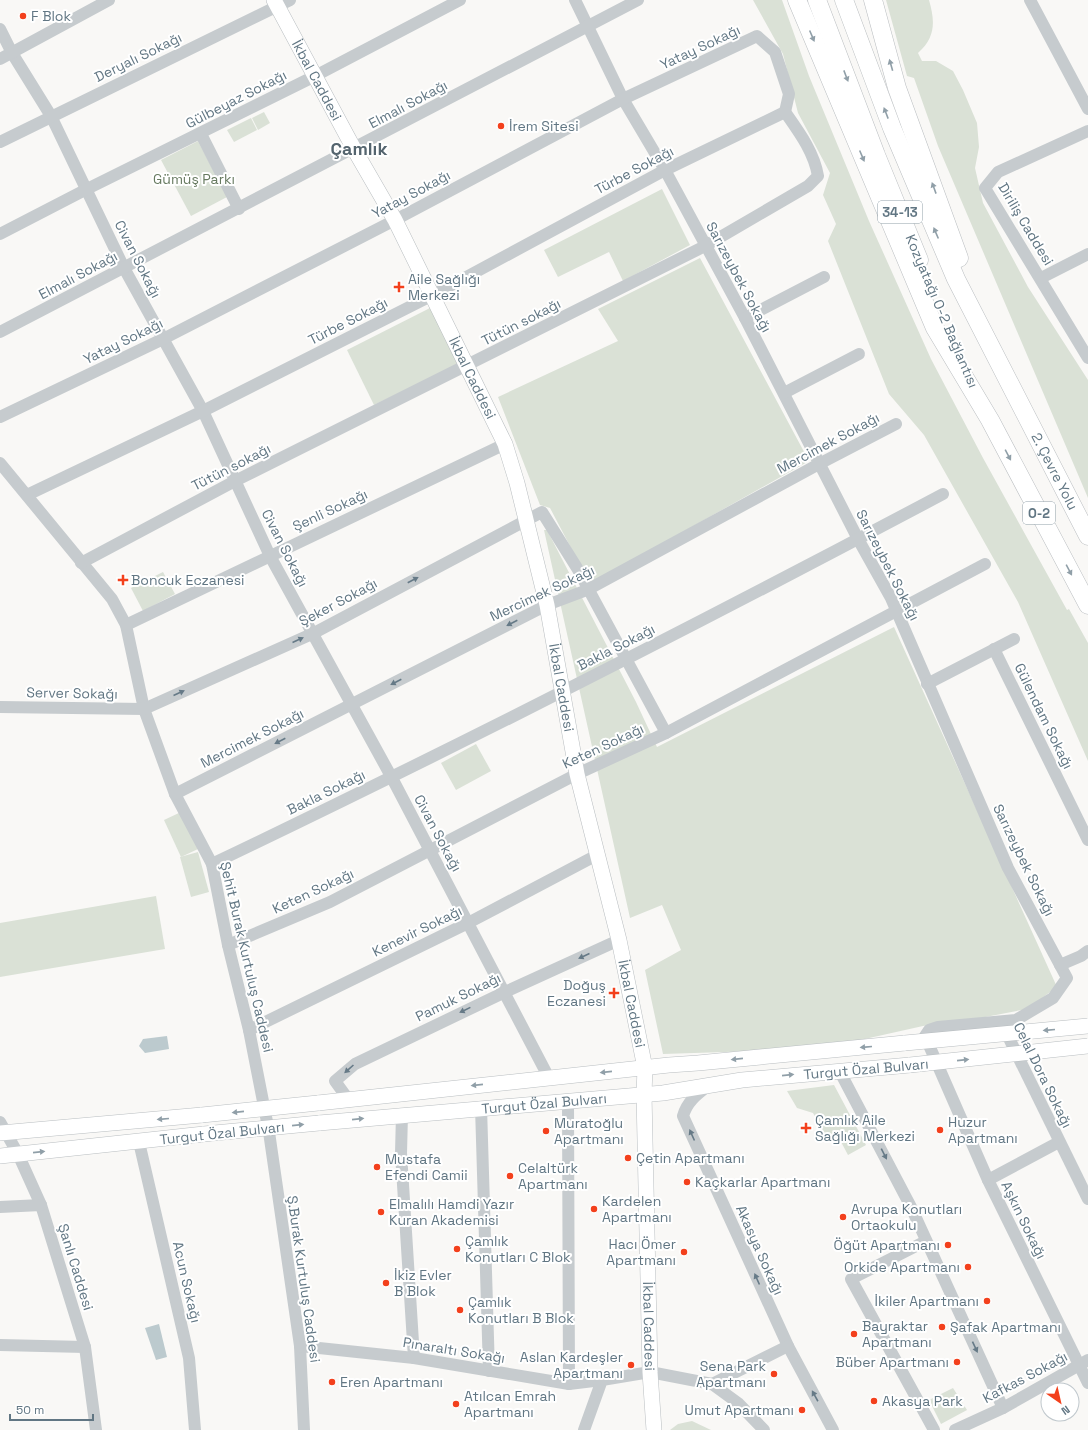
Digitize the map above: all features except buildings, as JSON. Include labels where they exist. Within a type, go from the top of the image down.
[{"type":"highway","points":[[797,0],[936,328],[990,420]]},
{"type":"highway","name":"Kozyatağı O-2 Bağlantısı","points":[[817,0],[876,156],[932,291],[990,420]]},
{"type":"highway","name":"Kozyatağı O-2 Bağlantısı","points":[[844,0],[892,128],[956,279],[1021,406]]},
{"type":"highway","points":[[873,0],[900,95],[962,266],[1021,406]]},
{"type":"highway","name":"2. Çevre Yolu","points":[[1021,406],[1088,536]]},
{"type":"highway","name":"O-2","points":[[990,420],[1088,605]]},
{"type":"main road","name":"İkbal Caddesi","points":[[280,2],[315,76],[354,149],[395,220],[433,295],[505,444],[517,483],[547,605],[578,774],[619,940],[645,1068],[644,1094],[650,1372],[654,1430]]},
{"type":"main road","name":"Turgut Özal Bulvarı","points":[[2,1129],[202,1115],[645,1068],[1088,1026]]},
{"type":"main road","name":"Turgut Özal Bulvarı","points":[[0,1156],[402,1114],[644,1094],[742,1080],[839,1070],[910,1065],[1088,1046]]},
{"type":"street","points":[[0,59],[109,0]]},
{"type":"street","name":"Gülbeyaz Sokağı","points":[[0,234],[87,188],[201,134],[460,0]]},
{"type":"street","name":"Sarızeybek Sokağı","points":[[575,0],[623,99],[665,170],[745,318],[819,464],[897,612],[1008,868],[1067,978],[1053,998],[1016,1020],[929,1030],[925,1036],[938,1068]]},
{"type":"street","name":"Elmalı Sokağı","points":[[0,332],[638,0]]},
{"type":"street","points":[[1030,0],[1088,109]]},
{"type":"street","name":"Deryalı Sokağı","points":[[0,142],[280,2]]},
{"type":"street","name":"Civan Sokağı","points":[[0,28],[12,53],[51,116],[87,188],[124,268],[203,411],[270,556],[314,633],[392,778],[549,1078]]},
{"type":"street","name":"Yatay Sokağı","points":[[0,417],[163,339],[395,220],[623,99],[757,36],[775,52],[790,94],[785,112]]},
{"type":"street","name":"Türbe Sokağı","points":[[27,495],[203,411],[433,295],[665,170],[785,112]]},
{"type":"street","name":"Tütün sokağı","points":[[81,563],[236,481],[705,246],[808,186],[818,176],[816,163],[803,137],[785,112]]},
{"type":"street","name":"Diriliş Caddesi","points":[[1088,130],[998,172],[985,188],[1041,278],[1088,358]]},
{"type":"street","points":[[201,134],[238,209]]},
{"type":"street","points":[[1041,278],[1088,254]]},
{"type":"street","points":[[745,318],[824,277]]},
{"type":"street","points":[[784,393],[859,354]]},
{"type":"street","name":"Mercimek Sokağı","points":[[175,794],[547,605],[588,590],[819,464],[896,424]]},
{"type":"street","name":"Şenli Sokağı","points":[[126,625],[505,444]]},
{"type":"street","name":"Şehit Burak Kurtuluş Caddesi","points":[[0,463],[112,600],[126,625],[144,709],[175,794],[212,864],[218,918],[228,945],[249,1030],[269,1132]]},
{"type":"street","name":"Bakla Sokağı","points":[[212,864],[392,778],[626,659],[943,494]]},
{"type":"street","name":"Şeker Sokağı","points":[[144,709],[314,633],[542,512],[577,568],[588,590]]},
{"type":"street","name":"Keten Sokağı","points":[[228,945],[330,902],[578,774],[666,733],[897,612],[985,564]]},
{"type":"street","points":[[588,590],[666,733]]},
{"type":"street","points":[[927,684],[1014,639]]},
{"type":"street","name":"Gülendam Sokağı","points":[[994,649],[1088,840]]},
{"type":"street","name":"Server Sokağı","points":[[0,707],[144,709]]},
{"type":"street","name":"Kenevir Sokağı","points":[[249,1030],[468,922],[597,855]]},
{"type":"street","name":"Pamuk Sokağı","points":[[348,1099],[335,1081],[355,1064],[505,992],[619,940]]},
{"type":"street","points":[[1060,965],[1081,956],[1088,951]]},
{"type":"street","name":"Celal Dora Sokağı","points":[[1001,1022],[1088,1199]]},
{"type":"street","name":"Aşkın Sokağı","points":[[938,1068],[988,1180],[1083,1363],[1088,1383]]},
{"type":"street","points":[[839,1070],[911,1207],[1002,1408]]},
{"type":"street","name":"Akasya Sokağı","points":[[708,1086],[692,1098],[686,1106],[683,1116],[788,1346],[833,1430]]},
{"type":"street","points":[[568,1101],[569,1384]]},
{"type":"street","points":[[481,1107],[489,1371]]},
{"type":"street","points":[[402,1114],[401,1153],[414,1358]]},
{"type":"street","name":"Şanlı Caddesi","points":[[2,1129],[18,1154],[41,1205],[85,1347],[96,1430]]},
{"type":"street","name":"Ş.Burak Kurtuluş Caddesi","points":[[269,1132],[300,1346],[304,1430]]},
{"type":"street","name":"Acun Sokağı","points":[[140,1142],[189,1358],[195,1430]]},
{"type":"street","name":"Celal Dora Sokağı","points":[[988,1180],[1059,1142]]},
{"type":"street","points":[[0,1207],[41,1205]]},
{"type":"street","points":[[926,1241],[851,1279],[934,1430]]},
{"type":"street","points":[[0,1345],[85,1347]]},
{"type":"street","name":"Pınaraltı Sokağı","points":[[300,1346],[414,1358],[569,1384],[650,1372]]},
{"type":"street","points":[[712,1384],[788,1346]]},
{"type":"street","name":"Kafkas Sokağı","points":[[955,1430],[1002,1408],[1083,1363]]},
{"type":"street","points":[[650,1372],[712,1384],[738,1403],[764,1430]]},
{"type":"street","points":[[584,1430],[602,1380]]},
{"type":"green space","points":[[753,0],[782,0],[809,76],[869,221],[931,359],[983,458],[1067,610],[1069,609],[1088,643],[1088,761],[1018,602],[924,435],[889,394],[828,241],[836,224],[823,195],[830,173],[798,113],[783,54]]},
{"type":"green space","points":[[886,0],[929,0],[933,22],[931,35],[924,47],[918,53],[922,61],[936,61],[953,71],[963,90],[977,123],[979,147],[975,168],[983,203],[1028,287],[1088,380],[1088,498],[938,146],[914,78],[907,76]]},
{"type":"green space","points":[[264,112],[270,123],[258,130],[252,118]]},
{"type":"green space","points":[[251,118],[257,130],[234,142],[227,130]]},
{"type":"green space","name":"Gümüş Parkı","points":[[198,141],[227,197],[191,216],[161,160]]},
{"type":"green space","points":[[662,189],[690,245],[623,281],[609,252],[558,277],[544,250]]},
{"type":"green space","points":[[700,258],[809,461],[590,584],[550,508],[540,505],[498,397],[618,341],[598,309]]},
{"type":"green space","points":[[430,308],[460,364],[374,405],[347,350]]},
{"type":"green space","points":[[544,530],[547,530],[636,702],[657,747],[894,627],[1057,987],[1027,1009],[975,1019],[923,1026],[820,1049],[663,1054],[645,970],[681,950],[662,905],[630,918]]},
{"type":"green space","points":[[163,572],[175,594],[143,611],[131,588]]},
{"type":"green space","points":[[476,744],[491,771],[456,790],[441,763]]},
{"type":"green space","points":[[181,812],[198,849],[181,857],[164,820]]},
{"type":"green space","points":[[198,852],[209,892],[191,897],[180,857]]},
{"type":"green space","points":[[156,896],[165,949],[0,977],[0,923]]},
{"type":"green space","points":[[834,1085],[866,1145],[848,1155],[839,1138],[833,1137],[828,1139],[813,1113],[797,1108],[787,1091]]},
{"type":"green space","points":[[953,1388],[967,1410],[941,1424],[929,1400]]},
{"type":"green space","points":[[692,1421],[711,1430],[670,1430],[678,1424]]},
{"type":"shaded area","points":[[167,1036],[169,1049],[145,1053],[139,1046],[143,1039]]},
{"type":"shaded area","points":[[159,1324],[167,1357],[156,1360],[145,1328]]},
{"type":"place","name":"F Blok","points":[[23,16]]},
{"type":"place","name":"İrem Sitesi","points":[[501,126]]},
{"type":"place","name":"Aile Sağlığı Merkezi","points":[[399,287]]},
{"type":"place","name":"Boncuk Eczanesi","points":[[123,580]]},
{"type":"place","name":"Doğuş Eczanesi","points":[[614,993]]},
{"type":"place","name":"Çamlık Aile Sağlığı Merkezi","points":[[806,1128]]},
{"type":"place","name":"Huzur Apartmanı","points":[[940,1130]]},
{"type":"place","name":"Muratoğlu Apartmanı","points":[[546,1131]]},
{"type":"place","name":"Çetin Apartmanı","points":[[628,1158]]},
{"type":"place","name":"Mustafa Efendi Camii","points":[[377,1167]]},
{"type":"place","name":"Celaltürk Apartmanı","points":[[510,1176]]},
{"type":"place","name":"Kaçkarlar Apartmanı","points":[[687,1182]]},
{"type":"place","name":"Kardelen Apartmanı","points":[[594,1209]]},
{"type":"place","name":"Elmalılı Hamdi Yazır Kuran Akademisi","points":[[381,1212]]},
{"type":"place","name":"Avrupa Konutları Ortaokulu","points":[[843,1217]]},
{"type":"place","name":"Öğüt Apartmanı","points":[[948,1245]]},
{"type":"place","name":"Çamlık Konutları C Blok","points":[[457,1249]]},
{"type":"place","name":"Hacı Ömer Apartmanı","points":[[684,1252]]},
{"type":"place","name":"Orkide Apartmanı","points":[[968,1267]]},
{"type":"place","name":"İkiz Evler B Blok","points":[[386,1283]]},
{"type":"place","name":"İkiler Apartmanı","points":[[987,1301]]},
{"type":"place","name":"Çamlık Konutları B Blok","points":[[460,1310]]},
{"type":"place","name":"Şafak Apartmanı","points":[[942,1327]]},
{"type":"place","name":"Bayraktar Apartmanı","points":[[854,1334]]},
{"type":"place","name":"Büber Apartmanı","points":[[957,1362]]},
{"type":"place","name":"Aslan Kardeşler Apartmanı","points":[[631,1365]]},
{"type":"place","name":"Sena Park Apartmanı","points":[[774,1374]]},
{"type":"place","name":"Eren Apartmanı","points":[[332,1382]]},
{"type":"place","name":"Akasya Park","points":[[874,1401]]},
{"type":"place","name":"Atılcan Emrah Apartmanı","points":[[456,1404]]},
{"type":"place","name":"Umut Apartmanı","points":[[802,1410]]},
{"type":"district","name":"Çamlık","points":[[359,148]]}]
